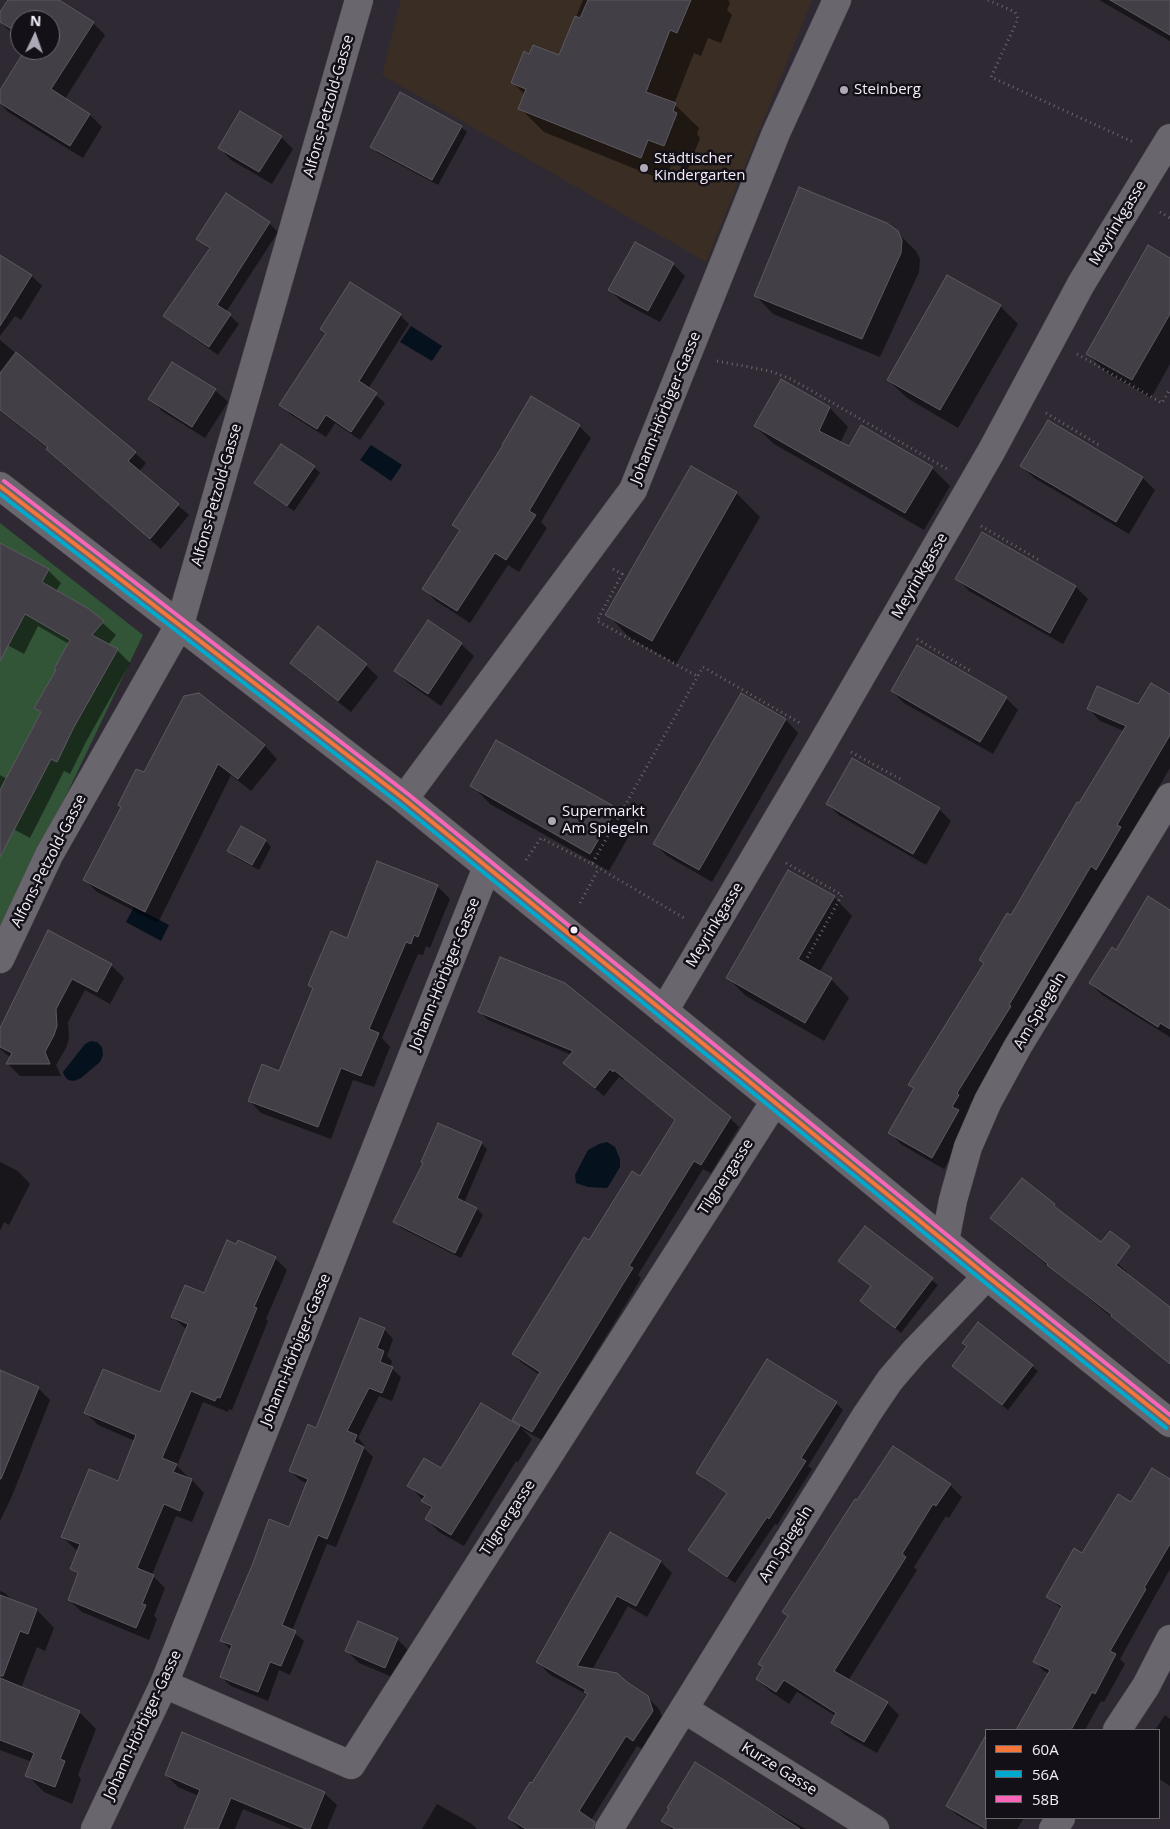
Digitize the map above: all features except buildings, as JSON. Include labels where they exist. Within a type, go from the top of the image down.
[{"type":"street","name":"Alfons-Petzold-Gasse","points":[[0,959],[49,855],[180,624],[359,0]]},
{"type":"street","name":"Johann-Hörbiger-Gasse","points":[[404,799],[633,490],[776,133],[837,0]]},
{"type":"street","name":"Meyrinkgasse","points":[[664,1011],[892,625],[973,484],[1081,284],[1165,146]]},
{"type":"street","points":[[0,486],[404,799],[944,1241],[1170,1423]]},
{"type":"street","name":"Am Spiegeln","points":[[944,1241],[968,1147],[988,1101],[1018,1046],[1170,796]]},
{"type":"street","name":"Johann-Hörbiger-Gasse","points":[[95,1829],[164,1684],[487,867]]},
{"type":"street","name":"Tilgnergasse","points":[[164,1684],[351,1765],[775,1101]]},
{"type":"street","name":"Am Spiegeln","points":[[609,1829],[890,1380],[920,1345],[987,1276]]},
{"type":"street","points":[[1118,1729],[1158,1685],[1170,1639]]},
{"type":"street","name":"Kurze Gasse","points":[[684,1709],[875,1829]]},
{"type":"path","points":[[988,0],[1015,12],[1018,19],[991,77],[1165,146]]},
{"type":"path","points":[[1052,339],[1162,403],[1170,389]]},
{"type":"path","points":[[687,355],[770,371],[791,379],[973,484]]},
{"type":"path","points":[[1020,398],[1099,445]]},
{"type":"path","points":[[957,512],[1039,560]]},
{"type":"path","points":[[586,554],[622,574],[597,621],[697,676]]},
{"type":"path","points":[[892,625],[972,672]]},
{"type":"path","points":[[592,864],[703,667]]},
{"type":"path","points":[[508,885],[541,838],[592,864],[710,933]]},
{"type":"path","points":[[760,849],[842,895],[807,958]]},
{"type":"path","points":[[565,932],[599,868]]},
{"type":"shaded area","name":"Städtischer Kindergarten","points":[[401,0],[812,0],[706,262],[382,75]]},
{"type":"green space","points":[[0,523],[143,635],[0,933]]},
{"type":"water","points":[[411,326],[442,346],[432,361],[400,342]]},
{"type":"water","points":[[371,445],[402,465],[391,481],[360,460]]},
{"type":"water","points":[[134,907],[169,925],[161,941],[126,922]]},
{"type":"water","points":[[91,1041],[97,1042],[102,1047],[103,1055],[100,1062],[81,1078],[74,1081],[68,1080],[63,1072],[85,1044]]},
{"type":"water","points":[[607,1142],[615,1147],[620,1159],[620,1167],[608,1187],[588,1187],[576,1183],[575,1175],[588,1150]]},
{"type":"transit line","name":"58B","points":[[4,481],[408,794],[1170,1415]]},
{"type":"transit line","name":"60A","points":[[0,486],[404,799],[987,1276],[1170,1423]]},
{"type":"transit line","name":"56A","points":[[0,494],[400,804],[983,1281],[1166,1428]]},
{"type":"place","name":"Steinberg","points":[[844,90]]},
{"type":"place","name":"Städtischer Kindergarten","points":[[644,168]]},
{"type":"place","name":"Supermarkt Am Spiegeln","points":[[552,821]]}]
